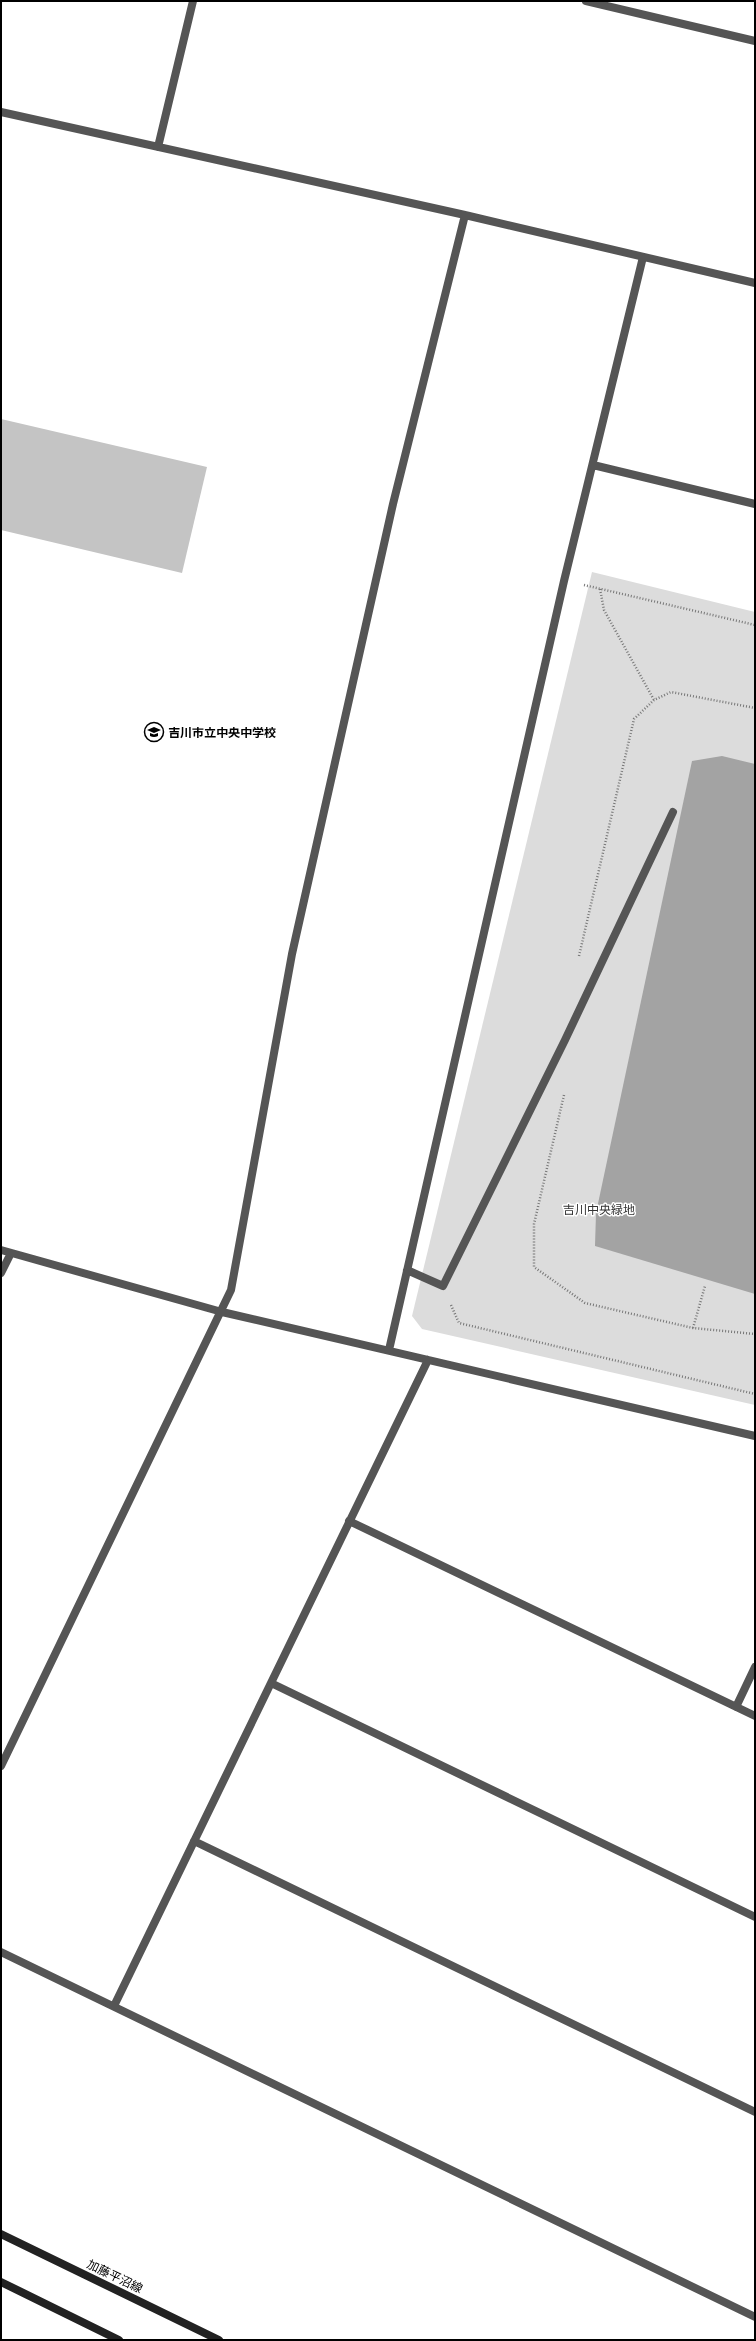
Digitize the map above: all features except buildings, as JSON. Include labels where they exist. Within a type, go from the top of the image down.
[{"type":"main road","name":"加藤平沼線","points":[[1,2234],[220,2340]]},
{"type":"main road","points":[[1,2282],[119,2340]]},
{"type":"street","points":[[158,147],[193,1]]},
{"type":"street","points":[[586,1],[755,41]]},
{"type":"street","points":[[1,112],[465,215],[755,283]]},
{"type":"street","points":[[1,1766],[3,1754],[222,1312],[234,1280],[292,954],[333,765],[393,504],[465,215]]},
{"type":"street","points":[[389,1350],[564,581],[643,257]]},
{"type":"street","points":[[592,465],[755,504]]},
{"type":"street","points":[[407,1270],[443,1286],[565,1040],[673,812]]},
{"type":"street","points":[[1,1250],[222,1312],[755,1436]]},
{"type":"street","points":[[1,1273],[11,1253]]},
{"type":"street","points":[[114,2006],[428,1360]]},
{"type":"street","points":[[349,1521],[755,1716]]},
{"type":"street","points":[[736,1707],[755,1667]]},
{"type":"street","points":[[271,1683],[755,1918]]},
{"type":"street","points":[[194,1841],[755,2112]]},
{"type":"street","points":[[1,1952],[755,2317]]},
{"type":"path","points":[[564,581],[755,625]]},
{"type":"path","points":[[600,589],[604,610],[654,700]]},
{"type":"path","points":[[579,957],[634,719],[654,700],[671,692],[755,708]]},
{"type":"path","points":[[566,1087],[534,1224],[534,1267],[585,1302],[693,1328],[755,1334]]},
{"type":"path","points":[[443,1286],[459,1323],[755,1394]]},
{"type":"path","points":[[693,1328],[706,1286]]},
{"type":"green space","name":"吉川中央緑地","points":[[592,572],[755,612],[755,1405],[422,1329],[412,1316]]},
{"type":"shaded area","points":[[722,756],[755,764],[755,1294],[595,1246],[596,1213],[692,761]]},
{"type":"place","name":"吉川市立中央中学校","points":[[154,732]]}]
